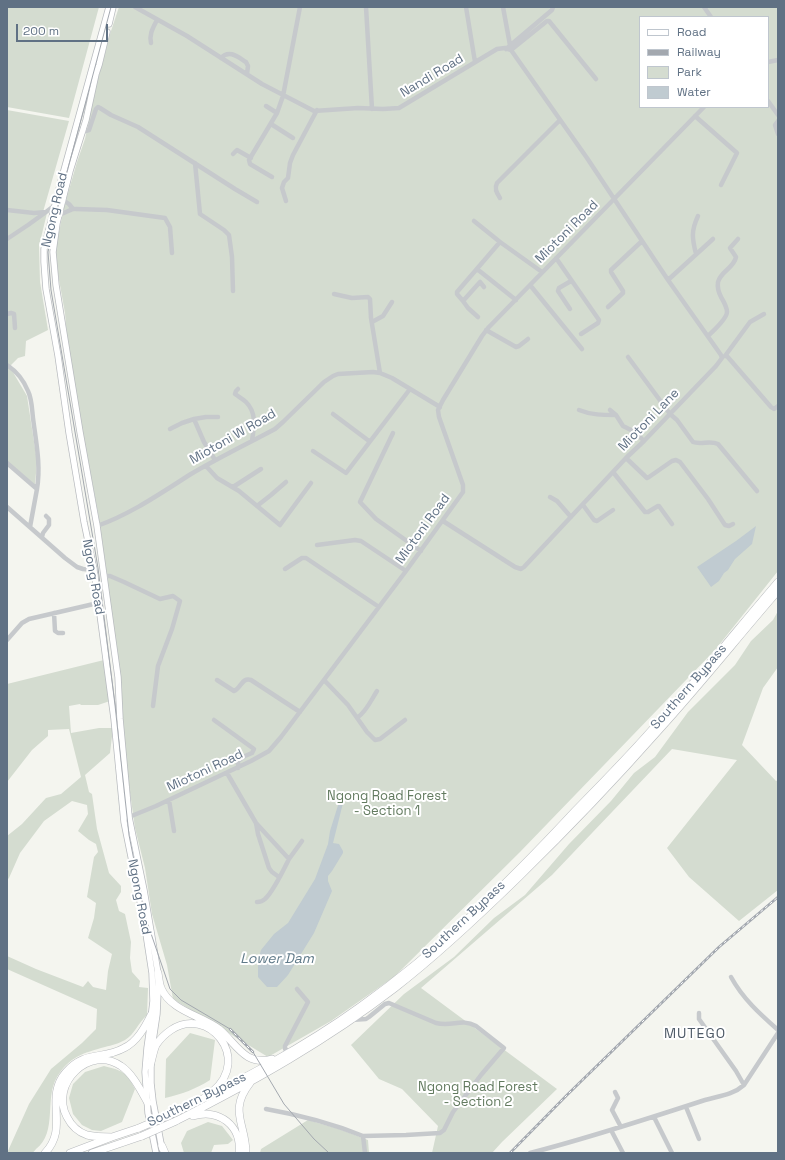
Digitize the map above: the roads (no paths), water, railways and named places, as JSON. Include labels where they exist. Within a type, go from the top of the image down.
[{"type":"highway","name":"Southern Bypass","points":[[70,1153],[174,1113],[243,1078],[290,1052],[342,1020],[394,981],[447,938],[539,850],[656,725],[778,582]]},
{"type":"highway","name":"Southern Bypass","points":[[92,1153],[142,1136],[176,1121],[251,1082],[313,1045],[397,987],[431,959],[490,906],[542,855],[660,729],[778,591]]},
{"type":"highway","points":[[158,973],[161,987],[170,1001],[183,1010],[219,1028],[241,1052],[253,1058],[264,1060],[280,1057]]},
{"type":"highway","points":[[45,1153],[54,1142],[56,1136],[57,1128],[55,1098],[58,1086],[64,1074],[86,1058],[111,1053],[126,1048],[133,1043],[151,1015]]},
{"type":"highway","points":[[150,1066],[156,1046],[165,1034],[172,1028],[188,1023],[204,1026],[216,1033],[222,1040],[227,1052],[228,1062],[227,1072],[223,1080],[207,1096]]},
{"type":"highway","points":[[112,1137],[85,1134],[70,1124],[63,1108],[62,1101],[63,1090],[66,1082],[74,1071],[99,1060],[115,1062],[128,1072],[148,1103]]},
{"type":"highway","points":[[246,1153],[245,1138],[240,1119],[239,1106],[242,1094],[251,1082]]},
{"type":"highway","points":[[176,1121],[202,1113],[211,1113],[222,1118],[231,1125],[236,1133],[239,1144],[239,1153]]},
{"type":"highway","points":[[99,1153],[108,1148]]},
{"type":"main road","name":"Ngong Road","points":[[109,7],[61,181],[44,249],[44,262],[69,433],[84,522],[94,570],[114,719],[124,822],[141,904],[152,973],[153,991],[146,1072],[148,1114],[156,1153]]},
{"type":"main road","name":"Ngong Road","points":[[113,7],[90,103],[59,215],[55,232],[53,252],[56,285],[97,526],[118,677],[120,719],[129,817],[144,890],[158,973],[157,1014],[150,1066],[153,1101],[163,1151]]},
{"type":"main road","points":[[49,299],[50,302],[54,304],[59,300],[58,296]]},
{"type":"main road","points":[[52,323],[56,317],[61,318],[62,320]]},
{"type":"main road","points":[[106,656],[111,657],[114,653]]},
{"type":"street","name":"Nandi Road","points":[[135,7],[187,36],[283,96],[314,112],[318,110],[399,108],[497,49],[509,48]]},
{"type":"street","points":[[272,178],[249,162],[277,113],[283,96],[300,7]]},
{"type":"street","points":[[366,7],[372,109]]},
{"type":"street","points":[[466,7],[475,62]]},
{"type":"street","points":[[503,7],[509,48],[615,199],[668,280],[724,356],[770,407],[774,409],[778,406]]},
{"type":"street","points":[[509,48],[552,10],[553,7]]},
{"type":"street","points":[[704,7],[710,16]]},
{"type":"street","points":[[151,43],[151,33],[157,20]]},
{"type":"street","points":[[509,48],[549,21],[596,79]]},
{"type":"street","points":[[221,58],[223,55],[231,53],[246,62],[248,66],[247,74]]},
{"type":"street","points":[[769,102],[778,115]]},
{"type":"street","points":[[90,103],[138,127],[257,202]]},
{"type":"street","points":[[266,106],[277,113]]},
{"type":"street","points":[[82,132],[89,130],[98,107]]},
{"type":"street","name":"Miotoni Road","points":[[129,817],[238,768],[269,751],[281,737],[463,493],[464,488],[438,414],[440,407],[486,330],[703,108]]},
{"type":"street","points":[[286,201],[282,188],[284,182],[288,178],[290,163],[318,110]]},
{"type":"street","points":[[695,116],[737,153],[721,185]]},
{"type":"street","points":[[500,198],[495,186],[497,183],[560,120]]},
{"type":"street","points":[[778,121],[775,125],[778,134]]},
{"type":"street","points":[[271,124],[293,138]]},
{"type":"street","points":[[233,154],[237,150],[251,158]]},
{"type":"street","points":[[195,163],[200,214],[229,235],[232,257],[233,291]]},
{"type":"street","points":[[63,200],[73,209]]},
{"type":"street","points":[[7,239],[28,226],[55,205]]},
{"type":"street","points":[[59,215],[73,209],[107,210],[165,218],[170,226],[172,253]]},
{"type":"street","points":[[7,210],[34,213],[46,212]]},
{"type":"street","points":[[696,254],[693,232],[698,216]]},
{"type":"street","points":[[474,221],[542,272]]},
{"type":"street","points":[[708,336],[727,315],[726,305],[719,292],[718,283],[722,274],[734,263],[736,257],[730,248],[738,238]]},
{"type":"street","points":[[668,280],[713,239]]},
{"type":"street","points":[[608,307],[624,292],[611,272],[612,270],[642,241]]},
{"type":"street","points":[[478,317],[468,308],[457,292],[500,242]]},
{"type":"street","points":[[556,258],[599,320],[598,323],[581,334]]},
{"type":"street","points":[[477,268],[516,300]]},
{"type":"street","points":[[570,309],[558,291],[559,288],[571,281]]},
{"type":"street","points":[[463,301],[480,282],[484,287]]},
{"type":"street","points":[[530,285],[582,349]]},
{"type":"street","points":[[334,294],[352,298],[369,297],[380,373]]},
{"type":"street","points":[[372,322],[383,316],[392,302]]},
{"type":"street","points":[[7,314],[14,314],[15,328]]},
{"type":"street","name":"Miotoni Lane","points":[[443,521],[515,567],[521,569],[724,356],[750,322],[764,314]]},
{"type":"street","points":[[486,330],[516,347],[528,339]]},
{"type":"street","points":[[628,356],[670,414],[676,419],[694,442],[713,442],[718,444],[756,491]]},
{"type":"street","points":[[7,365],[22,381],[30,396],[38,460],[37,489],[30,527]]},
{"type":"street","name":"Miotoni W Road","points":[[97,526],[110,522],[143,504],[215,460],[278,426],[324,382],[338,374],[360,372],[380,373],[392,378],[440,407]]},
{"type":"street","points":[[238,389],[236,394],[247,403],[254,414],[252,441]]},
{"type":"street","points":[[313,452],[346,473],[410,389]]},
{"type":"street","points":[[579,410],[592,414],[616,415]]},
{"type":"street","points":[[610,410],[616,415],[623,426],[635,432],[644,441]]},
{"type":"street","points":[[333,414],[369,442]]},
{"type":"street","points":[[170,429],[188,421],[206,417],[218,417]]},
{"type":"street","points":[[194,420],[204,442],[215,460]]},
{"type":"street","points":[[393,433],[360,502],[376,519],[421,551]]},
{"type":"street","points":[[626,458],[647,478],[672,461],[676,460],[680,462],[708,499],[725,525],[729,526],[733,524]]},
{"type":"street","points":[[7,463],[37,489]]},
{"type":"street","points":[[206,466],[217,478],[233,487],[280,525],[311,483]]},
{"type":"street","points":[[233,487],[261,469]]},
{"type":"street","points":[[613,472],[645,512],[659,506],[672,524]]},
{"type":"street","points":[[257,506],[271,496],[286,482]]},
{"type":"street","points":[[550,497],[557,501],[570,517]]},
{"type":"street","points":[[582,504],[594,520],[597,521],[613,510]]},
{"type":"street","points":[[7,507],[77,567],[94,570]]},
{"type":"street","points":[[42,537],[49,523],[49,519],[46,516]]},
{"type":"street","points":[[317,545],[355,540],[361,541],[406,571]]},
{"type":"street","points":[[285,568],[299,559],[304,558],[379,607]]},
{"type":"street","points":[[104,576],[110,576],[160,599],[173,596],[180,601],[172,629],[158,666],[153,706]]},
{"type":"street","points":[[7,640],[25,621],[98,603]]},
{"type":"street","points":[[54,613],[55,631],[63,633]]},
{"type":"street","points":[[217,680],[236,691],[244,680],[251,680],[300,712]]},
{"type":"street","points":[[324,680],[343,700],[372,738],[377,740],[405,720]]},
{"type":"street","points":[[357,718],[366,710],[377,691]]},
{"type":"street","points":[[214,720],[254,749],[252,753],[238,761],[238,768]]},
{"type":"street","points":[[227,773],[256,823],[290,859]]},
{"type":"street","points":[[169,800],[174,831]]},
{"type":"street","points":[[256,823],[269,868],[279,877]]},
{"type":"street","points":[[256,902],[260,902],[265,899],[302,841]]},
{"type":"street","points":[[530,1153],[731,1093],[744,1085],[778,1031],[742,995],[731,977]]},
{"type":"street","points":[[290,1052],[285,1049],[285,1046],[308,1002],[297,989]]},
{"type":"street","points":[[266,1110],[310,1117],[363,1136],[406,1136],[440,1133],[444,1130],[453,1112],[504,1048],[471,1023],[460,1022],[443,1025],[389,1003],[385,1004],[366,1019],[351,1020]]},
{"type":"street","points":[[699,1013],[699,1019],[736,1071],[744,1085]]},
{"type":"street","points":[[616,1092],[618,1098],[612,1110],[621,1127]]},
{"type":"street","points":[[686,1107],[699,1139]]},
{"type":"street","points":[[654,1117],[672,1153]]},
{"type":"street","points":[[611,1130],[623,1153]]},
{"type":"street","points":[[363,1136],[365,1153]]},
{"type":"water","points":[[756,526],[752,544],[735,559],[719,581],[711,587],[697,567]]},
{"type":"water","name":"Lower Dam","points":[[340,799],[344,799],[333,843],[339,844],[343,853],[328,876],[328,881],[332,891],[314,933],[288,975],[277,987],[267,987],[258,977],[258,960],[261,950],[274,934],[288,923],[315,879],[328,844],[330,831]]},
{"type":"tram line","points":[[111,7],[58,206],[48,252],[51,290],[98,568],[129,835],[145,916],[170,989],[181,1000],[230,1029]]},
{"type":"tram line","points":[[253,1052],[284,1104],[314,1139],[329,1153]]},
{"type":"railway","points":[[510,1153],[567,1095],[719,947],[778,897]]},
{"type":"railway","points":[[230,1029],[253,1052]]},
{"type":"district","name":"MUTEGO","points":[[695,1034]]},
{"type":"park label","name":"Ngong Road Forest - Section 1","points":[[387,804]]},
{"type":"park label","name":"Ngong Road Forest - Section 2","points":[[478,1094]]}]
